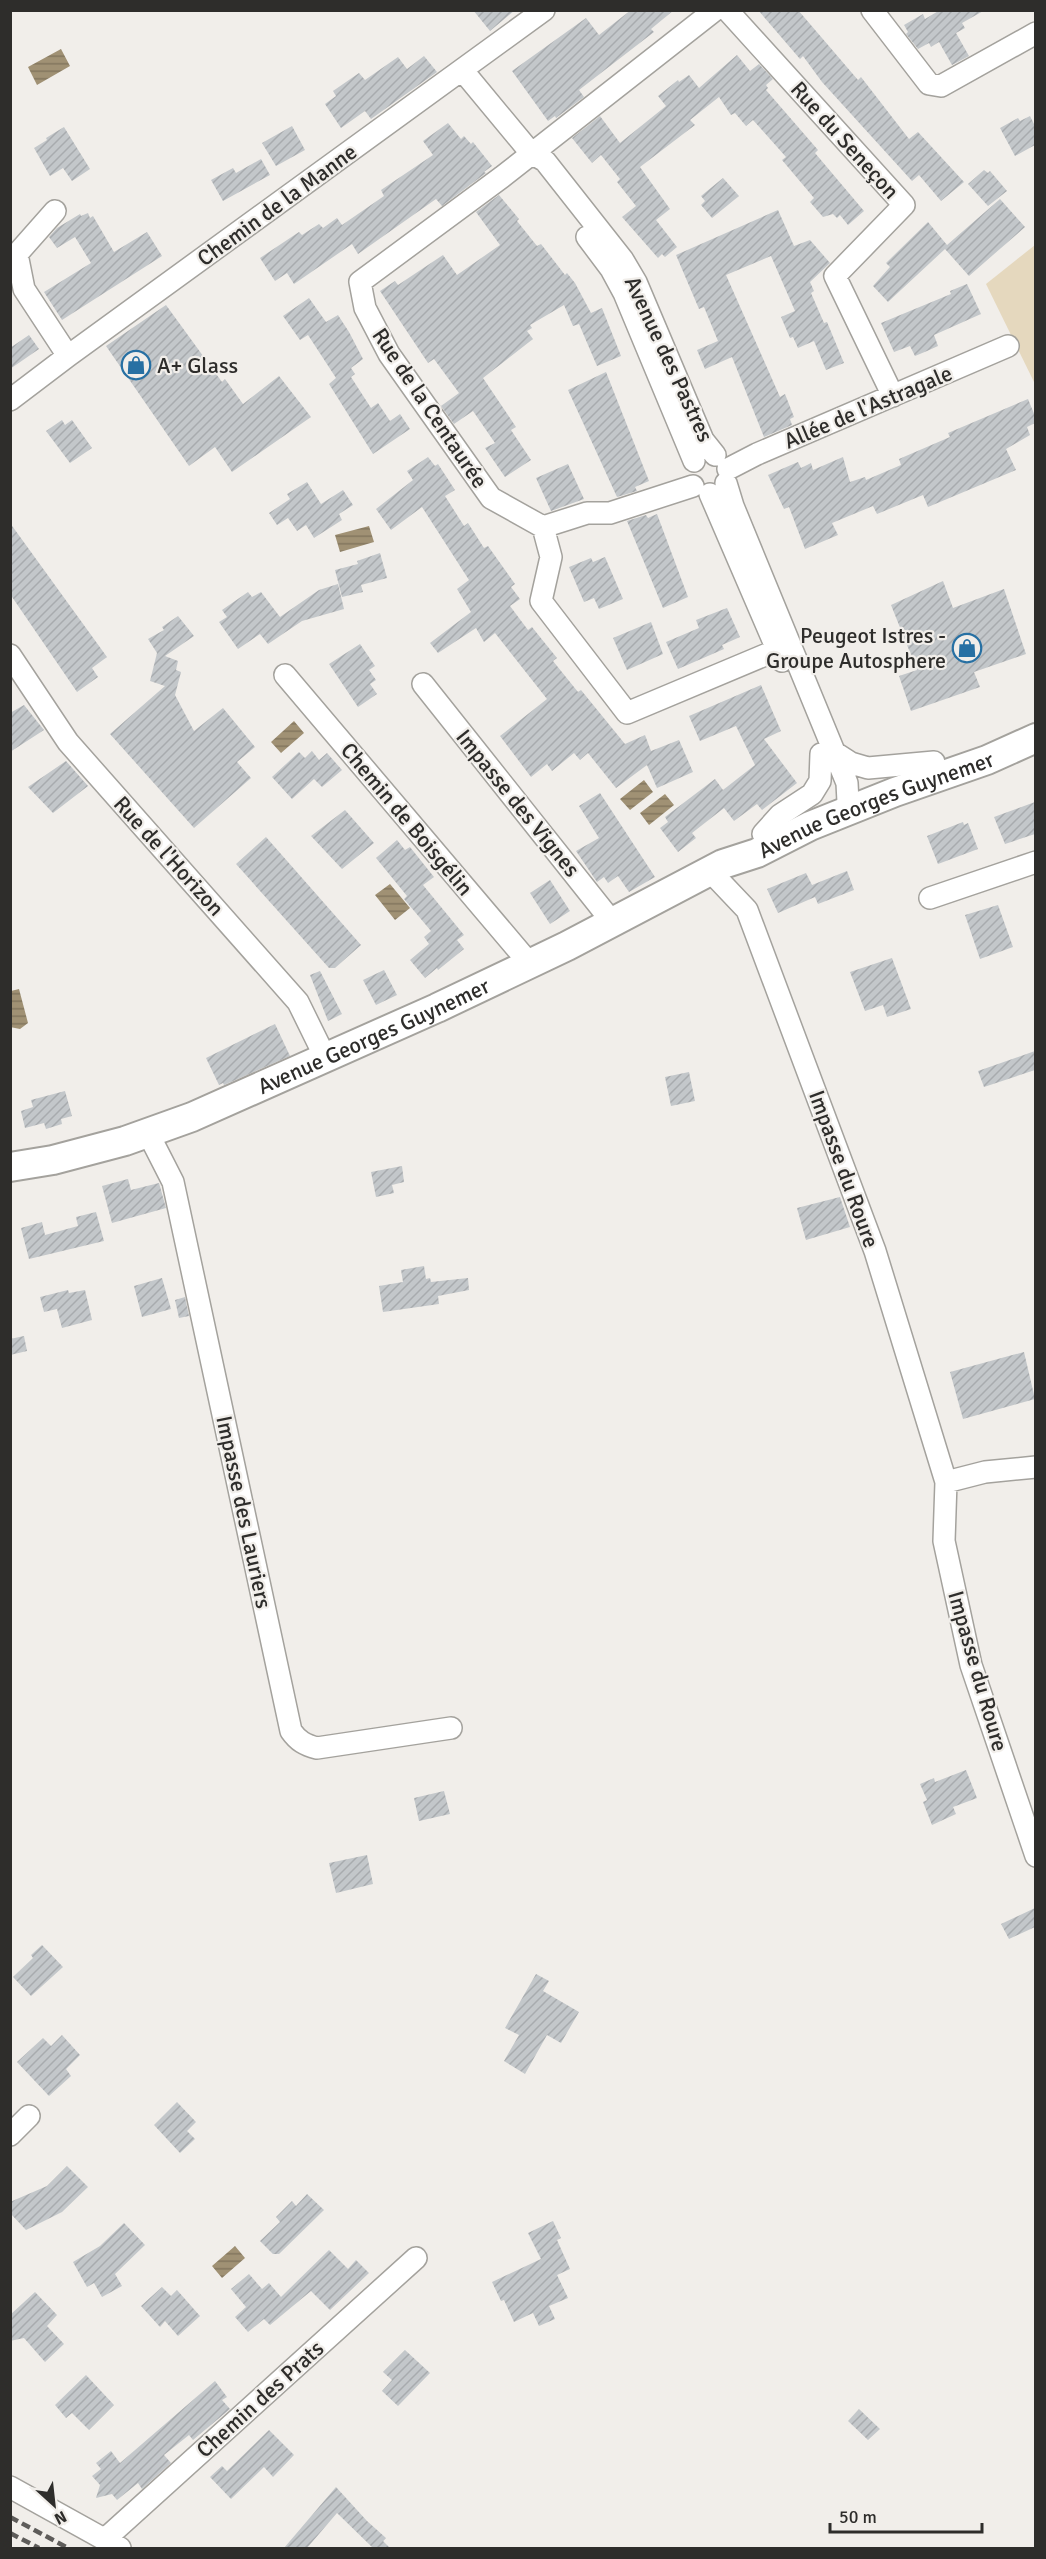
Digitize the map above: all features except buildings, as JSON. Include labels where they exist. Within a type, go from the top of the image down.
[{"type":"main road","name":"Avenue Georges Guynemer","points":[[10,1167],[53,1160],[125,1141],[192,1116],[530,964],[716,868],[846,796],[939,768],[987,760],[1032,739]]},
{"type":"main road","name":"Avenue Georges Guynemer","points":[[765,841],[810,826],[939,768]]},
{"type":"street","name":"Chemin de la Manne","points":[[10,400],[544,10]]},
{"type":"street","name":"Rue de la Centaurée","points":[[543,527],[491,498],[389,354],[365,308],[360,282],[715,10]]},
{"type":"street","name":"Rue du Seneçon","points":[[727,10],[904,205],[835,276],[893,396]]},
{"type":"street","points":[[872,10],[929,84],[941,86],[1035,33]]},
{"type":"street","name":"Avenue des Pastres","points":[[463,71],[531,153],[545,161],[623,260],[650,310],[703,440],[714,477],[777,650],[827,753],[847,783],[846,796]]},
{"type":"street","name":"Avenue des Pastres","points":[[531,153],[534,168],[597,249],[624,293],[694,461],[689,473],[714,477],[733,506],[827,753],[820,781],[812,794],[780,815],[765,841]]},
{"type":"street","points":[[55,211],[17,254],[24,289],[68,356]]},
{"type":"street","name":"Allée de l'Astragale","points":[[543,527],[587,513],[610,513],[714,477],[757,454],[1008,346]]},
{"type":"street","points":[[543,527],[550,557],[541,601],[627,713],[777,650]]},
{"type":"street","name":"Rue de l'Horizon","points":[[10,655],[68,742],[298,1002],[325,1057]]},
{"type":"street","name":"Chemin de Boisgélin","points":[[285,675],[530,964]]},
{"type":"street","name":"Impasse des Vignes","points":[[423,684],[613,922]]},
{"type":"street","points":[[827,753],[868,768],[939,768]]},
{"type":"street","points":[[930,898],[1035,862]]},
{"type":"street","name":"Impasse du Roure","points":[[716,868],[747,910],[871,1241],[946,1482],[944,1541],[971,1665],[1035,1856]]},
{"type":"street","name":"Impasse des Lauriers","points":[[148,1132],[173,1182],[291,1731],[296,1738],[317,1748],[451,1728]]},
{"type":"street","points":[[946,1482],[985,1472],[1035,1467]]},
{"type":"street","points":[[10,2135],[29,2116]]},
{"type":"street","name":"Chemin des Prats","points":[[112,2544],[416,2258]]},
{"type":"street","points":[[10,2487],[112,2544]]},
{"type":"shaded area","points":[[61,49],[70,66],[37,85],[28,67]]},
{"type":"shaded area","points":[[1035,245],[1035,384],[986,284]]},
{"type":"shaded area","points":[[369,526],[374,542],[340,552],[335,535]]},
{"type":"shaded area","points":[[294,721],[304,733],[281,753],[271,742]]},
{"type":"shaded area","points":[[644,780],[653,792],[630,810],[620,799]]},
{"type":"shaded area","points":[[665,794],[674,805],[649,825],[640,813]]},
{"type":"shaded area","points":[[390,884],[410,908],[395,920],[375,895]]},
{"type":"shaded area","points":[[19,989],[28,1023],[20,1029],[10,1027],[11,991]]},
{"type":"shaded area","points":[[235,2246],[245,2258],[222,2278],[212,2266]]},
{"type":"railway","points":[[10,2517],[68,2548]]},
{"type":"railway","points":[[10,2533],[39,2548]]},
{"type":"place","name":"A+ Glass","points":[[136,365]]},
{"type":"place","name":"Peugeot Istres - Groupe Autosphere","points":[[967,648]]}]
